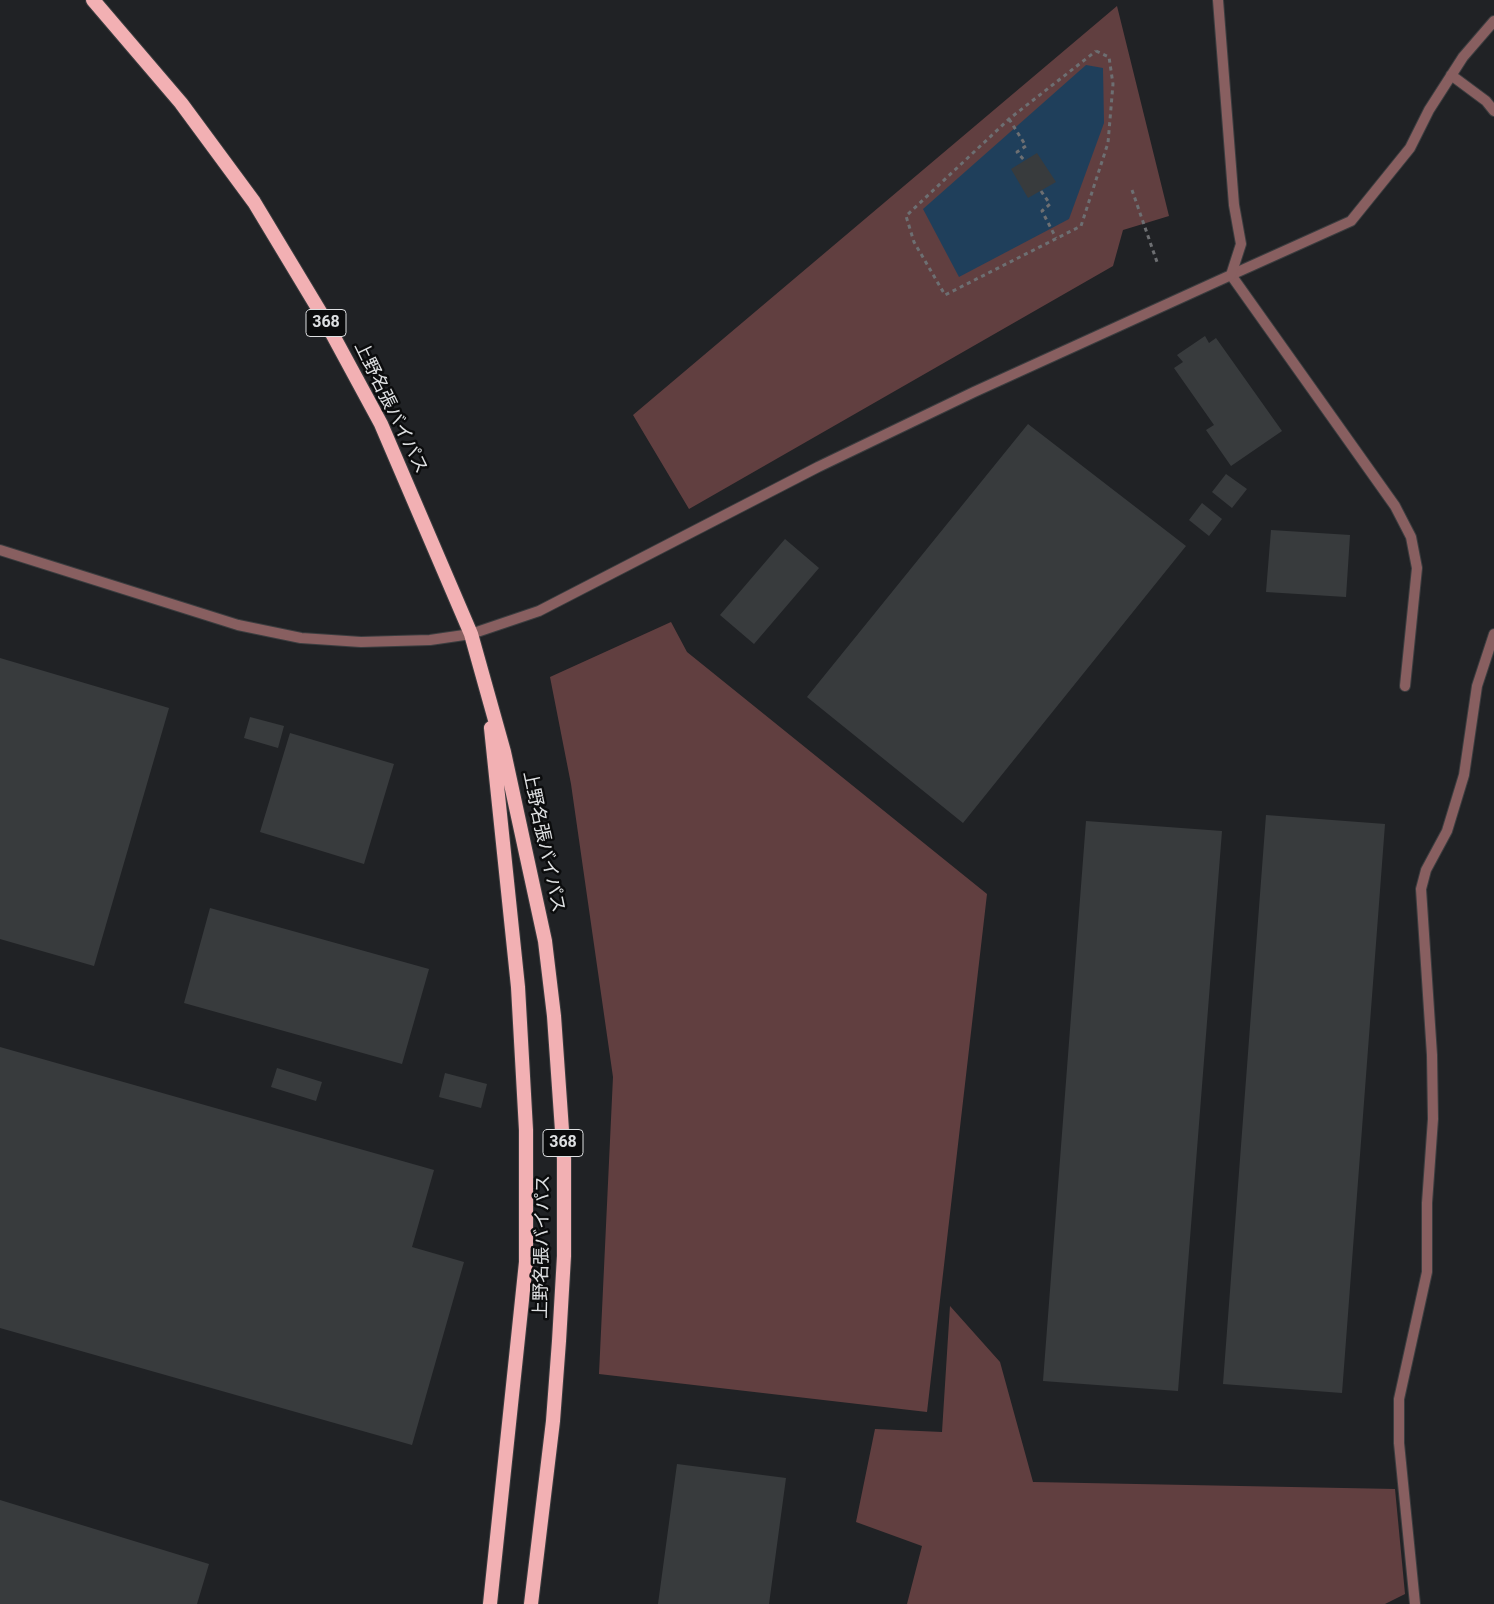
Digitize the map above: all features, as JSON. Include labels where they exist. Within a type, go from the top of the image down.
[{"type":"highway","name":"上野名張バイパス","points":[[93,0],[180,103],[249,194],[317,307],[381,424],[471,634],[486,688],[518,810],[545,941],[554,1016],[564,1160],[564,1256],[560,1341],[551,1440],[531,1604]]},
{"type":"highway","name":"上野名張バイパス","points":[[486,688],[518,987],[526,1130],[526,1262],[490,1604]]},
{"type":"street","points":[[1218,0],[1234,205],[1241,244],[1231,275]]},
{"type":"street","points":[[0,550],[238,624],[301,638],[361,642],[430,640],[471,634],[539,611],[826,462],[974,392],[1351,220],[1410,148],[1429,110],[1451,75],[1463,57],[1494,21]]},
{"type":"street","points":[[1451,75],[1486,101],[1494,111]]},
{"type":"street","points":[[1231,275],[1395,506],[1411,537],[1417,568],[1405,686]]},
{"type":"street","points":[[1415,1604],[1399,1443],[1399,1399],[1427,1272],[1427,1203],[1433,1119],[1432,1055],[1421,888],[1426,870],[1447,831],[1464,775],[1477,686],[1494,634]]},
{"type":"path","points":[[1096,51],[1109,57],[1114,84],[1108,143],[1081,226],[1056,238],[945,294],[914,242],[906,216],[1009,119],[1096,51]]},
{"type":"path","points":[[1009,119],[1026,146],[1017,152],[1025,160]]},
{"type":"path","points":[[1132,190],[1157,262]]},
{"type":"path","points":[[1041,191],[1050,204],[1042,211],[1056,238]]},
{"type":"shaded area","points":[[1117,6],[1169,216],[1123,230],[1113,266],[689,509],[633,415]]},
{"type":"shaded area","points":[[671,622],[687,652],[987,894],[927,1412],[599,1374],[613,1077],[571,784],[550,677]]},
{"type":"shaded area","points":[[950,1306],[1000,1362],[1033,1482],[1395,1489],[1405,1594],[1385,1604],[907,1604],[922,1546],[856,1522],[875,1429],[942,1432]]},
{"type":"water","points":[[1086,65],[1103,68],[1104,123],[1069,219],[959,277],[923,209]]},
{"type":"building","points":[[1037,153],[1056,182],[1028,198],[1011,169]]},
{"type":"building","points":[[1205,336],[1209,343],[1216,338],[1282,431],[1231,466],[1206,430],[1214,425],[1174,368],[1183,362],[1177,355]]},
{"type":"building","points":[[1028,424],[1186,546],[963,823],[807,697]]},
{"type":"building","points":[[1226,474],[1247,489],[1232,508],[1212,492]]},
{"type":"building","points":[[1202,503],[1222,519],[1209,536],[1189,520]]},
{"type":"building","points":[[1271,530],[1350,535],[1346,597],[1266,592]]},
{"type":"building","points":[[785,539],[819,568],[754,644],[720,615]]},
{"type":"building","points":[[0,658],[169,708],[94,966],[0,939]]},
{"type":"building","points":[[250,717],[284,726],[278,748],[244,738]]},
{"type":"building","points":[[290,733],[394,764],[364,864],[260,832]]},
{"type":"building","points":[[1266,815],[1385,824],[1342,1393],[1223,1384]]},
{"type":"building","points":[[1086,821],[1222,831],[1178,1391],[1043,1381]]},
{"type":"building","points":[[210,908],[429,969],[402,1064],[184,1003]]},
{"type":"building","points":[[0,1047],[434,1170],[412,1247],[464,1262],[412,1445],[0,1328]]},
{"type":"building","points":[[277,1068],[322,1082],[316,1101],[271,1087]]},
{"type":"building","points":[[445,1073],[487,1084],[481,1108],[439,1097]]},
{"type":"building","points":[[677,1464],[786,1478],[769,1604],[658,1604]]},
{"type":"building","points":[[0,1500],[209,1564],[197,1604],[0,1604]]}]
